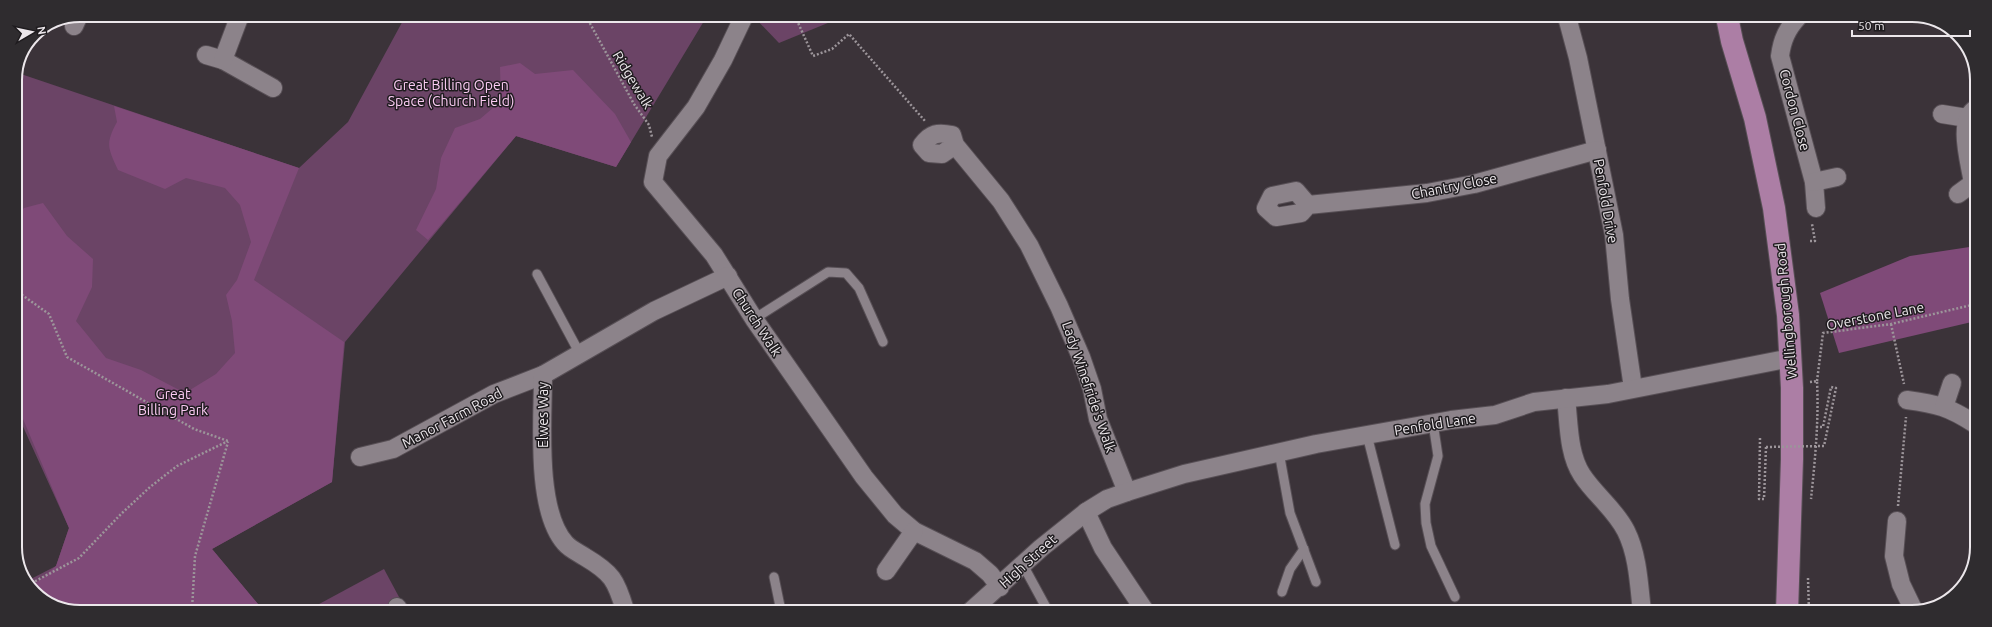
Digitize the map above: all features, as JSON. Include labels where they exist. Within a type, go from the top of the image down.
[{"type":"main road","name":"Wellingborough Road","points":[[1728,22],[1732,41],[1757,123],[1774,208],[1784,273],[1791,358],[1792,459],[1787,605]]},
{"type":"street","points":[[236,22],[214,57],[273,88]]},
{"type":"street","name":"Church Walk","points":[[741,22],[723,60],[696,107],[658,156],[653,182],[714,255],[754,319],[864,477],[895,515],[914,531],[975,561],[990,574],[1000,587]]},
{"type":"street","name":"Penfold Drive","points":[[1568,22],[1578,58],[1614,235],[1620,299],[1633,388]]},
{"type":"street","name":"Cordon Close","points":[[1793,22],[1782,40],[1780,56],[1814,182],[1816,208]]},
{"type":"street","points":[[1942,114],[1970,113]]},
{"type":"street","points":[[1970,116],[1965,125],[1970,154]]},
{"type":"street","name":"Lady Winefride's Walk","points":[[936,134],[929,135],[922,145],[929,153],[942,154],[955,145],[1001,201],[1029,245],[1056,299],[1081,357],[1092,389],[1098,419],[1126,492]]},
{"type":"street","name":"Chantry Close","points":[[1308,205],[1427,193],[1474,184],[1597,150]]},
{"type":"street","points":[[1814,182],[1837,177]]},
{"type":"street","points":[[1958,194],[1970,187]]},
{"type":"street","name":"Elwes Way","points":[[623,605],[618,588],[605,569],[566,545],[554,527],[547,501],[544,474],[543,375],[654,311],[728,276]]},
{"type":"street","name":"Penfold Lane","points":[[1086,512],[1107,499],[1126,492],[1184,474],[1279,452],[1433,423],[1495,415],[1534,402],[1608,394],[1791,358]]},
{"type":"street","name":"Manor Farm Road","points":[[360,458],[393,449],[494,394],[543,375]]},
{"type":"street","points":[[1944,407],[1952,383]]},
{"type":"street","points":[[1566,398],[1572,450],[1582,475],[1610,506],[1628,537],[1634,554],[1641,605]]},
{"type":"street","points":[[1907,400],[1944,407],[1960,414],[1970,421]]},
{"type":"street","points":[[1086,512],[1102,548],[1141,605]]},
{"type":"street","name":"High Street","points":[[978,605],[1086,512]]},
{"type":"street","points":[[1897,521],[1891,576],[1901,584],[1911,605]]},
{"type":"street","points":[[886,571],[914,531]]},
{"type":"lane","points":[[754,319],[828,272],[846,273],[859,288],[883,342]]},
{"type":"lane","points":[[537,274],[580,354]]},
{"type":"lane","points":[[1433,423],[1438,456],[1425,504],[1426,523],[1431,546],[1455,597]]},
{"type":"lane","points":[[1366,435],[1395,545]]},
{"type":"lane","points":[[1279,452],[1290,513],[1316,582]]},
{"type":"lane","points":[[1282,592],[1290,569],[1304,549]]},
{"type":"lane","points":[[1023,565],[1045,605]]},
{"type":"lane","points":[[774,577],[780,605]]},
{"type":"path","name":"Ridgewalk","points":[[589,22],[634,104],[649,125],[658,156]]},
{"type":"path","points":[[798,22],[813,56],[832,49],[849,34],[936,134]]},
{"type":"path","points":[[22,295],[49,314],[67,358],[194,429],[228,441]]},
{"type":"path","name":"Overstone Lane","points":[[1817,381],[1823,333],[1891,324],[1970,305]]},
{"type":"path","points":[[1891,324],[1907,400],[1897,521]]},
{"type":"path","points":[[1760,438],[1759,499],[1764,499],[1766,447],[1824,446],[1836,388],[1831,387],[1823,427],[1816,427]]},
{"type":"path","points":[[34,582],[79,558],[121,514],[150,487],[177,466],[228,441]]},
{"type":"path","points":[[192,605],[195,556],[228,441]]},
{"type":"green space","name":"Great Billing Park","points":[[402,22],[703,22],[616,167],[516,136],[345,342],[332,482],[212,549],[259,605],[73,605],[58,601],[48,595],[42,591],[32,579],[56,566],[69,528],[22,424],[22,75],[299,168],[348,122]]},
{"type":"green space","points":[[759,22],[830,22],[779,43]]},
{"type":"green space","points":[[520,63],[535,74],[573,70],[615,114],[631,142],[616,167],[516,136],[428,240],[416,230],[436,189],[441,158],[455,128],[480,119],[501,101],[500,67]]},
{"type":"green space","name":"Great Billing Park","points":[[114,106],[299,168],[254,280],[344,342],[332,482],[212,549],[259,605],[73,605],[58,601],[42,591],[35,583],[56,566],[69,528],[22,418],[22,210],[24,208],[43,203],[67,236],[93,259],[92,287],[76,321],[106,358],[141,370],[185,393],[216,374],[235,353],[232,321],[226,295],[237,280],[251,242],[240,205],[225,188],[186,178],[165,189],[118,170],[109,146],[113,129],[117,122]]},
{"type":"green space","points":[[1970,247],[1970,322],[1839,353],[1820,293],[1910,256]]},
{"type":"green space","points":[[384,569],[403,605],[317,605]]},
{"type":"park label","name":"Great Billing Open Space (Church Field)","points":[[451,94]]}]
